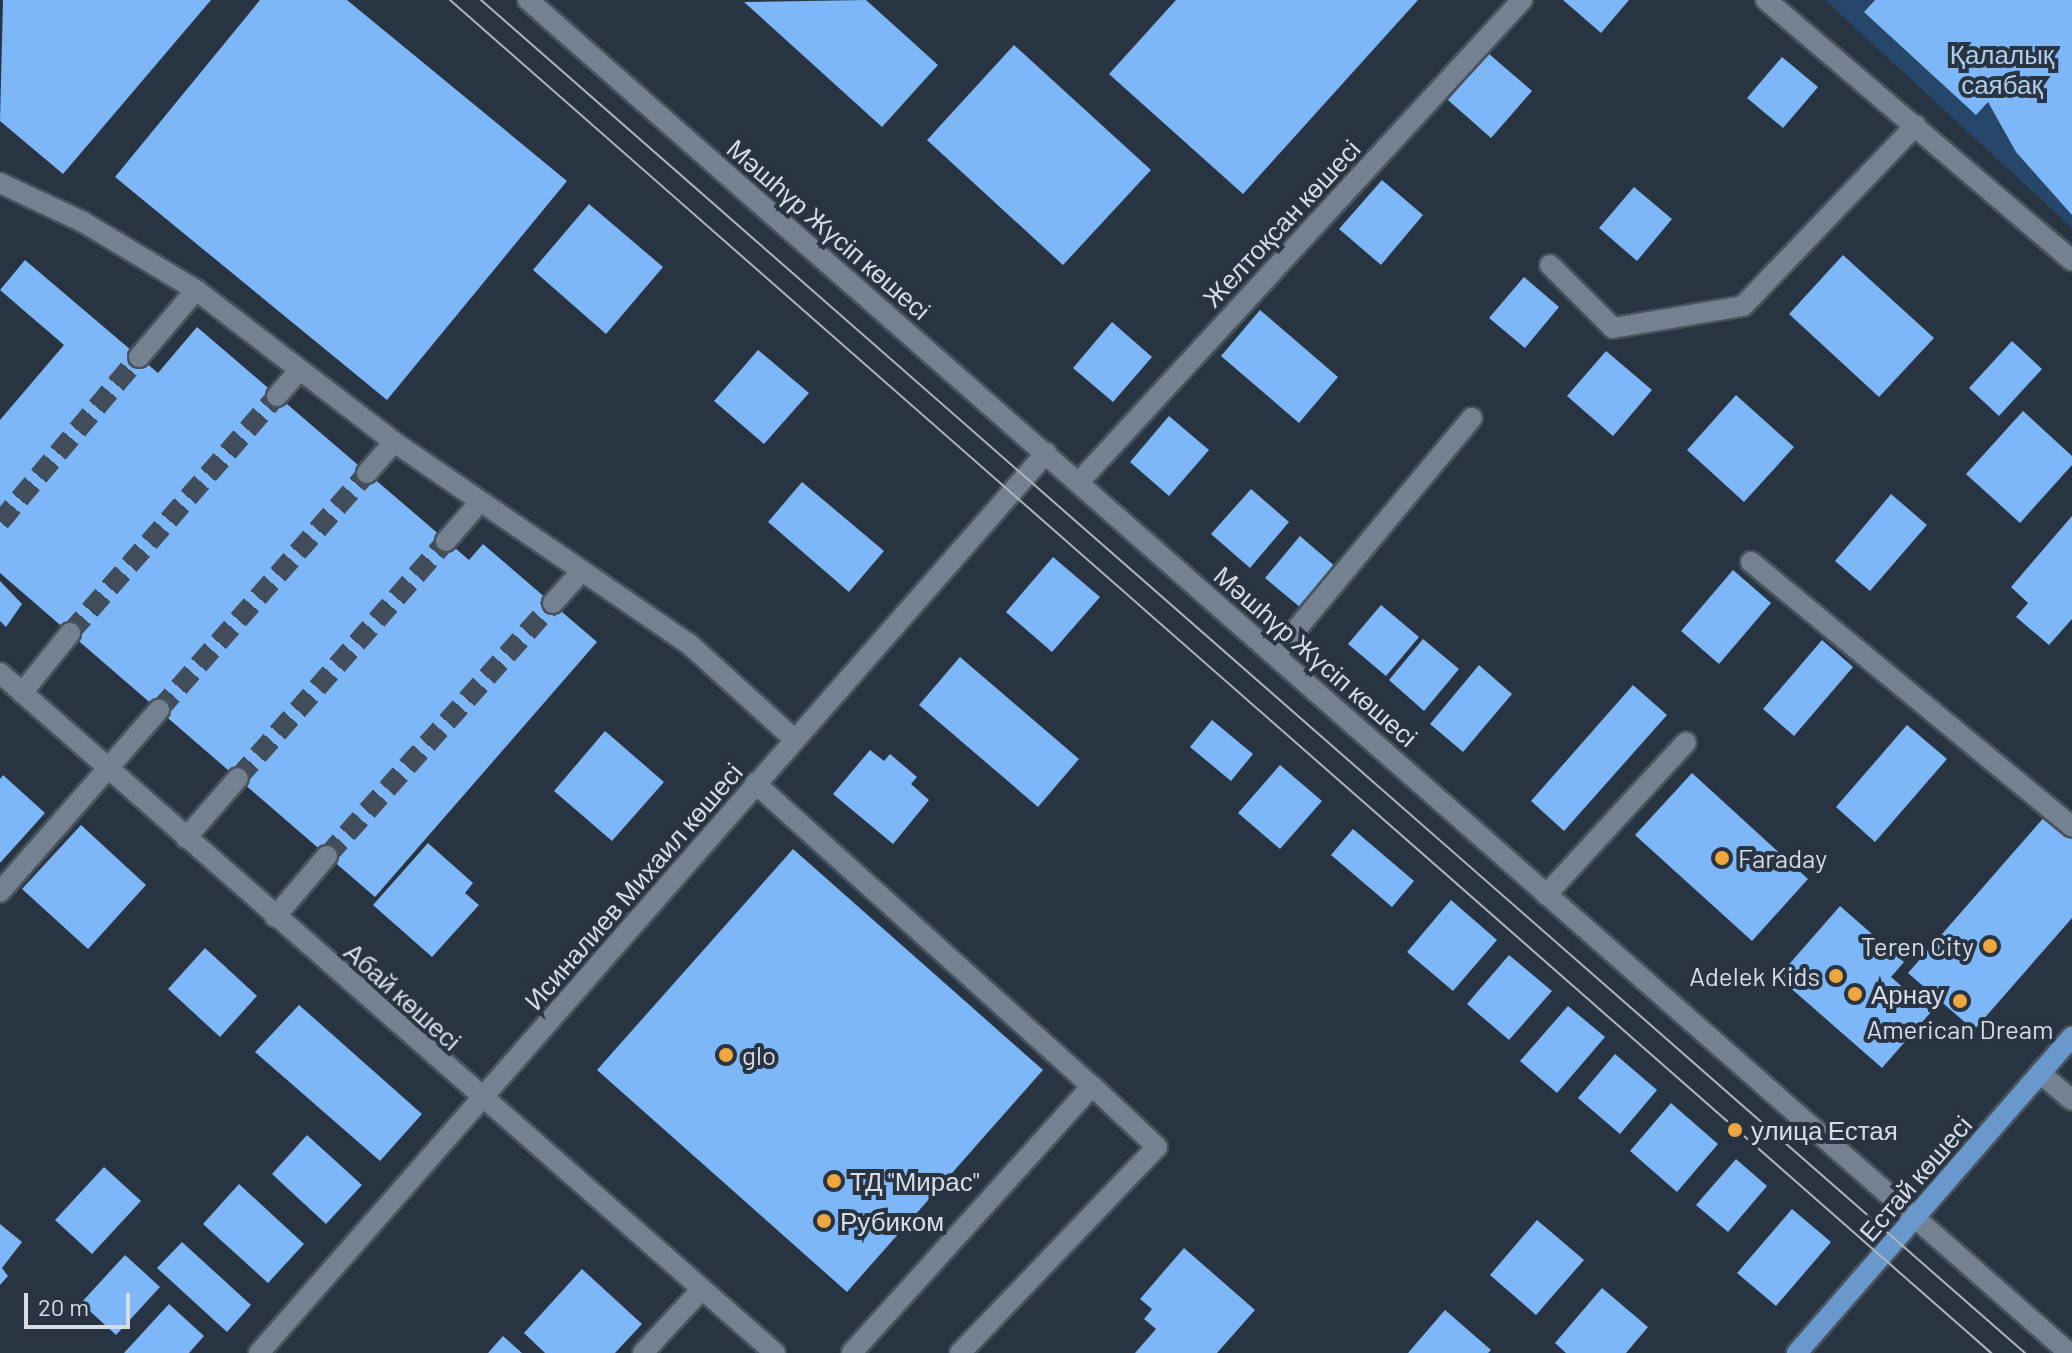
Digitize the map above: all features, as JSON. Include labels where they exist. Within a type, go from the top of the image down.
[{"type":"main road","name":"Естай көшесі","points":[[1797,1353],[2072,1037]]},
{"type":"street","name":"Мәшһүр Жүсіп көшесі","points":[[528,0],[2069,1353]]},
{"type":"street","name":"Желтоқсан көшесі","points":[[1079,482],[1522,0]]},
{"type":"street","points":[[1766,0],[2072,260]]},
{"type":"street","points":[[1550,265],[1613,328],[1743,306],[1916,125]]},
{"type":"street","points":[[0,183],[83,222],[196,290],[299,371],[479,503],[579,574],[688,643],[795,740]]},
{"type":"street","points":[[139,357],[196,290]]},
{"type":"street","points":[[277,396],[299,371]]},
{"type":"street","points":[[1275,655],[1472,418]]},
{"type":"street","points":[[367,473],[394,442]]},
{"type":"street","name":"Исиналиев Михаил көшесі","points":[[259,1353],[1046,453]]},
{"type":"street","points":[[446,541],[479,503]]},
{"type":"street","points":[[1751,562],[2072,827]]},
{"type":"street","points":[[553,603],[579,574]]},
{"type":"street","points":[[22,693],[70,633]]},
{"type":"street","name":"Абай көшесі","points":[[0,673],[481,1100],[775,1353]]},
{"type":"street","points":[[0,892],[159,710]]},
{"type":"street","points":[[1546,895],[1686,742]]},
{"type":"street","points":[[186,838],[238,778]]},
{"type":"street","points":[[755,783],[1157,1147],[960,1353]]},
{"type":"street","points":[[275,917],[327,856]]},
{"type":"street","points":[[2040,1073],[2072,1100]]},
{"type":"street","points":[[852,1353],[1092,1086]]},
{"type":"street","points":[[643,1353],[701,1290]]},
{"type":"green space","name":"Қалалық саябақ","points":[[1825,0],[2072,0],[2072,228]]},
{"type":"building","points":[[3,0],[211,0],[63,174],[0,121]]},
{"type":"building","points":[[260,0],[347,0],[567,181],[387,400],[115,177]]},
{"type":"building","points":[[866,0],[938,65],[882,127],[744,2]]},
{"type":"building","points":[[1176,0],[1418,0],[1243,194],[1109,74]]},
{"type":"building","points":[[1563,0],[1629,0],[1601,33]]},
{"type":"building","name":"Қалалық саябақ","points":[[1875,0],[2072,0],[2072,215],[2016,152],[1988,102],[1976,115],[1864,12]]},
{"type":"building","points":[[1014,45],[1151,170],[1063,265],[927,140]]},
{"type":"building","points":[[1488,53],[1532,91],[1491,138],[1448,100]]},
{"type":"building","points":[[1782,57],[1818,87],[1783,128],[1747,98]]},
{"type":"building","points":[[1382,180],[1423,215],[1381,265],[1339,229]]},
{"type":"building","points":[[1634,187],[1672,219],[1637,261],[1599,228]]},
{"type":"building","points":[[589,204],[663,267],[606,334],[533,270]]},
{"type":"building","points":[[1843,255],[1934,338],[1879,397],[1789,314]]},
{"type":"building","points":[[25,260],[158,373],[197,327],[469,560],[483,544],[597,642],[375,897],[0,573],[0,420],[64,345],[0,290]]},
{"type":"building","points":[[1524,277],[1559,307],[1525,348],[1489,318]]},
{"type":"building","points":[[1260,310],[1338,377],[1299,423],[1221,356]]},
{"type":"building","points":[[1112,322],[1152,357],[1113,402],[1073,368]]},
{"type":"building","points":[[2012,341],[2042,369],[1999,416],[1969,388]]},
{"type":"building","points":[[758,350],[809,393],[764,444],[714,401]]},
{"type":"building","points":[[1606,351],[1652,390],[1613,436],[1567,396]]},
{"type":"building","points":[[1736,395],[1794,447],[1744,502],[1687,450]]},
{"type":"building","points":[[2023,411],[2072,456],[2072,465],[2020,523],[1966,474]]},
{"type":"building","points":[[1169,416],[1209,450],[1169,496],[1130,462]]},
{"type":"building","points":[[802,482],[884,551],[849,592],[768,522]]},
{"type":"building","points":[[1251,489],[1289,522],[1250,568],[1211,534]]},
{"type":"building","points":[[1891,494],[1927,525],[1870,591],[1835,561]]},
{"type":"building","points":[[2072,516],[2072,619],[2049,645],[2016,617],[2028,603],[2011,587]]},
{"type":"building","points":[[1300,536],[1336,567],[1301,608],[1265,578]]},
{"type":"building","points":[[1053,557],[1100,597],[1052,652],[1006,612]]},
{"type":"building","points":[[1733,570],[1771,603],[1719,664],[1681,631]]},
{"type":"building","points":[[0,581],[22,604],[6,627],[0,621]]},
{"type":"building","points":[[1381,605],[1419,637],[1386,676],[1348,644]]},
{"type":"building","points":[[1423,639],[1459,669],[1424,711],[1389,680]]},
{"type":"building","points":[[1822,640],[1853,667],[1794,736],[1763,709]]},
{"type":"building","points":[[960,657],[1079,759],[1038,807],[919,705]]},
{"type":"building","points":[[1479,665],[1512,694],[1463,752],[1430,724]]},
{"type":"building","points":[[1633,685],[1667,715],[1564,831],[1531,801]]},
{"type":"building","points":[[1212,720],[1253,754],[1231,781],[1190,747]]},
{"type":"building","points":[[1907,725],[1947,759],[1875,842],[1836,807]]},
{"type":"building","points":[[605,731],[664,782],[612,841],[554,791]]},
{"type":"building","points":[[870,750],[884,761],[890,754],[917,777],[911,784],[929,800],[893,844],[833,794]]},
{"type":"building","points":[[1280,765],[1322,801],[1280,849],[1238,813]]},
{"type":"building","points":[[1692,773],[1808,879],[1752,941],[1635,835]]},
{"type":"building","points":[[3,775],[45,813],[0,863],[0,779]]},
{"type":"building","name":"Teren City","points":[[2046,815],[2072,838],[2072,918],[1974,1030],[1908,973]]},
{"type":"building","points":[[81,825],[146,885],[88,949],[22,889]]},
{"type":"building","points":[[1353,829],[1414,881],[1392,907],[1331,855]]},
{"type":"building","points":[[428,843],[473,883],[465,893],[479,905],[432,957],[373,905]]},
{"type":"building","name":"ТД \"Мирас\"","points":[[793,849],[1043,1070],[847,1292],[597,1070]]},
{"type":"building","points":[[1451,900],[1497,940],[1453,991],[1407,952]]},
{"type":"building","name":"Арнау","points":[[1840,906],[1904,962],[1891,977],[1931,1012],[1882,1068],[1778,977]]},
{"type":"building","points":[[205,948],[257,996],[220,1037],[168,989]]},
{"type":"building","points":[[1509,955],[1552,991],[1509,1040],[1467,1004]]},
{"type":"building","points":[[299,1005],[422,1114],[380,1161],[255,1052]]},
{"type":"building","points":[[1568,1006],[1605,1037],[1557,1093],[1520,1061]]},
{"type":"building","points":[[1615,1054],[1657,1090],[1620,1134],[1578,1098]]},
{"type":"building","points":[[1671,1103],[1718,1144],[1677,1192],[1630,1151]]},
{"type":"building","points":[[307,1135],[362,1185],[326,1224],[272,1174]]},
{"type":"building","points":[[1736,1159],[1767,1186],[1728,1232],[1696,1205]]},
{"type":"building","points":[[104,1167],[141,1201],[92,1254],[55,1220]]},
{"type":"building","points":[[239,1184],[304,1244],[268,1283],[203,1224]]},
{"type":"building","points":[[1792,1209],[1831,1242],[1776,1306],[1737,1273]]},
{"type":"building","points":[[1537,1220],[1584,1260],[1536,1315],[1490,1275]]},
{"type":"building","points":[[0,1224],[22,1242],[2,1268],[8,1276],[0,1285]]},
{"type":"building","points":[[182,1242],[251,1305],[227,1332],[157,1268]]},
{"type":"building","points":[[1184,1248],[1255,1310],[1217,1353],[1135,1353],[1156,1329],[1144,1319],[1152,1309],[1140,1299]]},
{"type":"building","points":[[125,1255],[160,1287],[116,1335],[81,1303]]},
{"type":"building","points":[[582,1269],[642,1324],[615,1353],[545,1353],[524,1333]]},
{"type":"building","points":[[1602,1288],[1648,1327],[1626,1353],[1566,1353],[1555,1343]]},
{"type":"building","points":[[169,1304],[204,1336],[189,1353],[124,1353]]},
{"type":"building","points":[[1445,1310],[1491,1350],[1488,1353],[1408,1353]]},
{"type":"building","points":[[503,1336],[522,1353],[488,1353]]},
{"type":"tunnel","points":[[0,522],[139,357]]},
{"type":"tunnel","points":[[70,633],[277,396]]},
{"type":"tunnel","points":[[159,710],[367,473]]},
{"type":"tunnel","points":[[238,778],[446,541]]},
{"type":"tunnel","points":[[327,856],[553,603]]},
{"type":"tram line","points":[[450,0],[1991,1353]]},
{"type":"tram line","points":[[481,0],[2025,1353]]},
{"type":"place","name":"Faraday","points":[[1722,858]]},
{"type":"place","name":"Teren City","points":[[1990,946]]},
{"type":"place","name":"Adelek Kids","points":[[1836,976]]},
{"type":"place","name":"Арнау","points":[[1855,994]]},
{"type":"place","name":"American Dream","points":[[1960,1001]]},
{"type":"place","name":"glo","points":[[726,1055]]},
{"type":"place","name":"улица Естая","points":[[1735,1130]]},
{"type":"place","name":"ТД \"Мирас\"","points":[[834,1181]]},
{"type":"place","name":"Рубиком","points":[[824,1221]]}]
